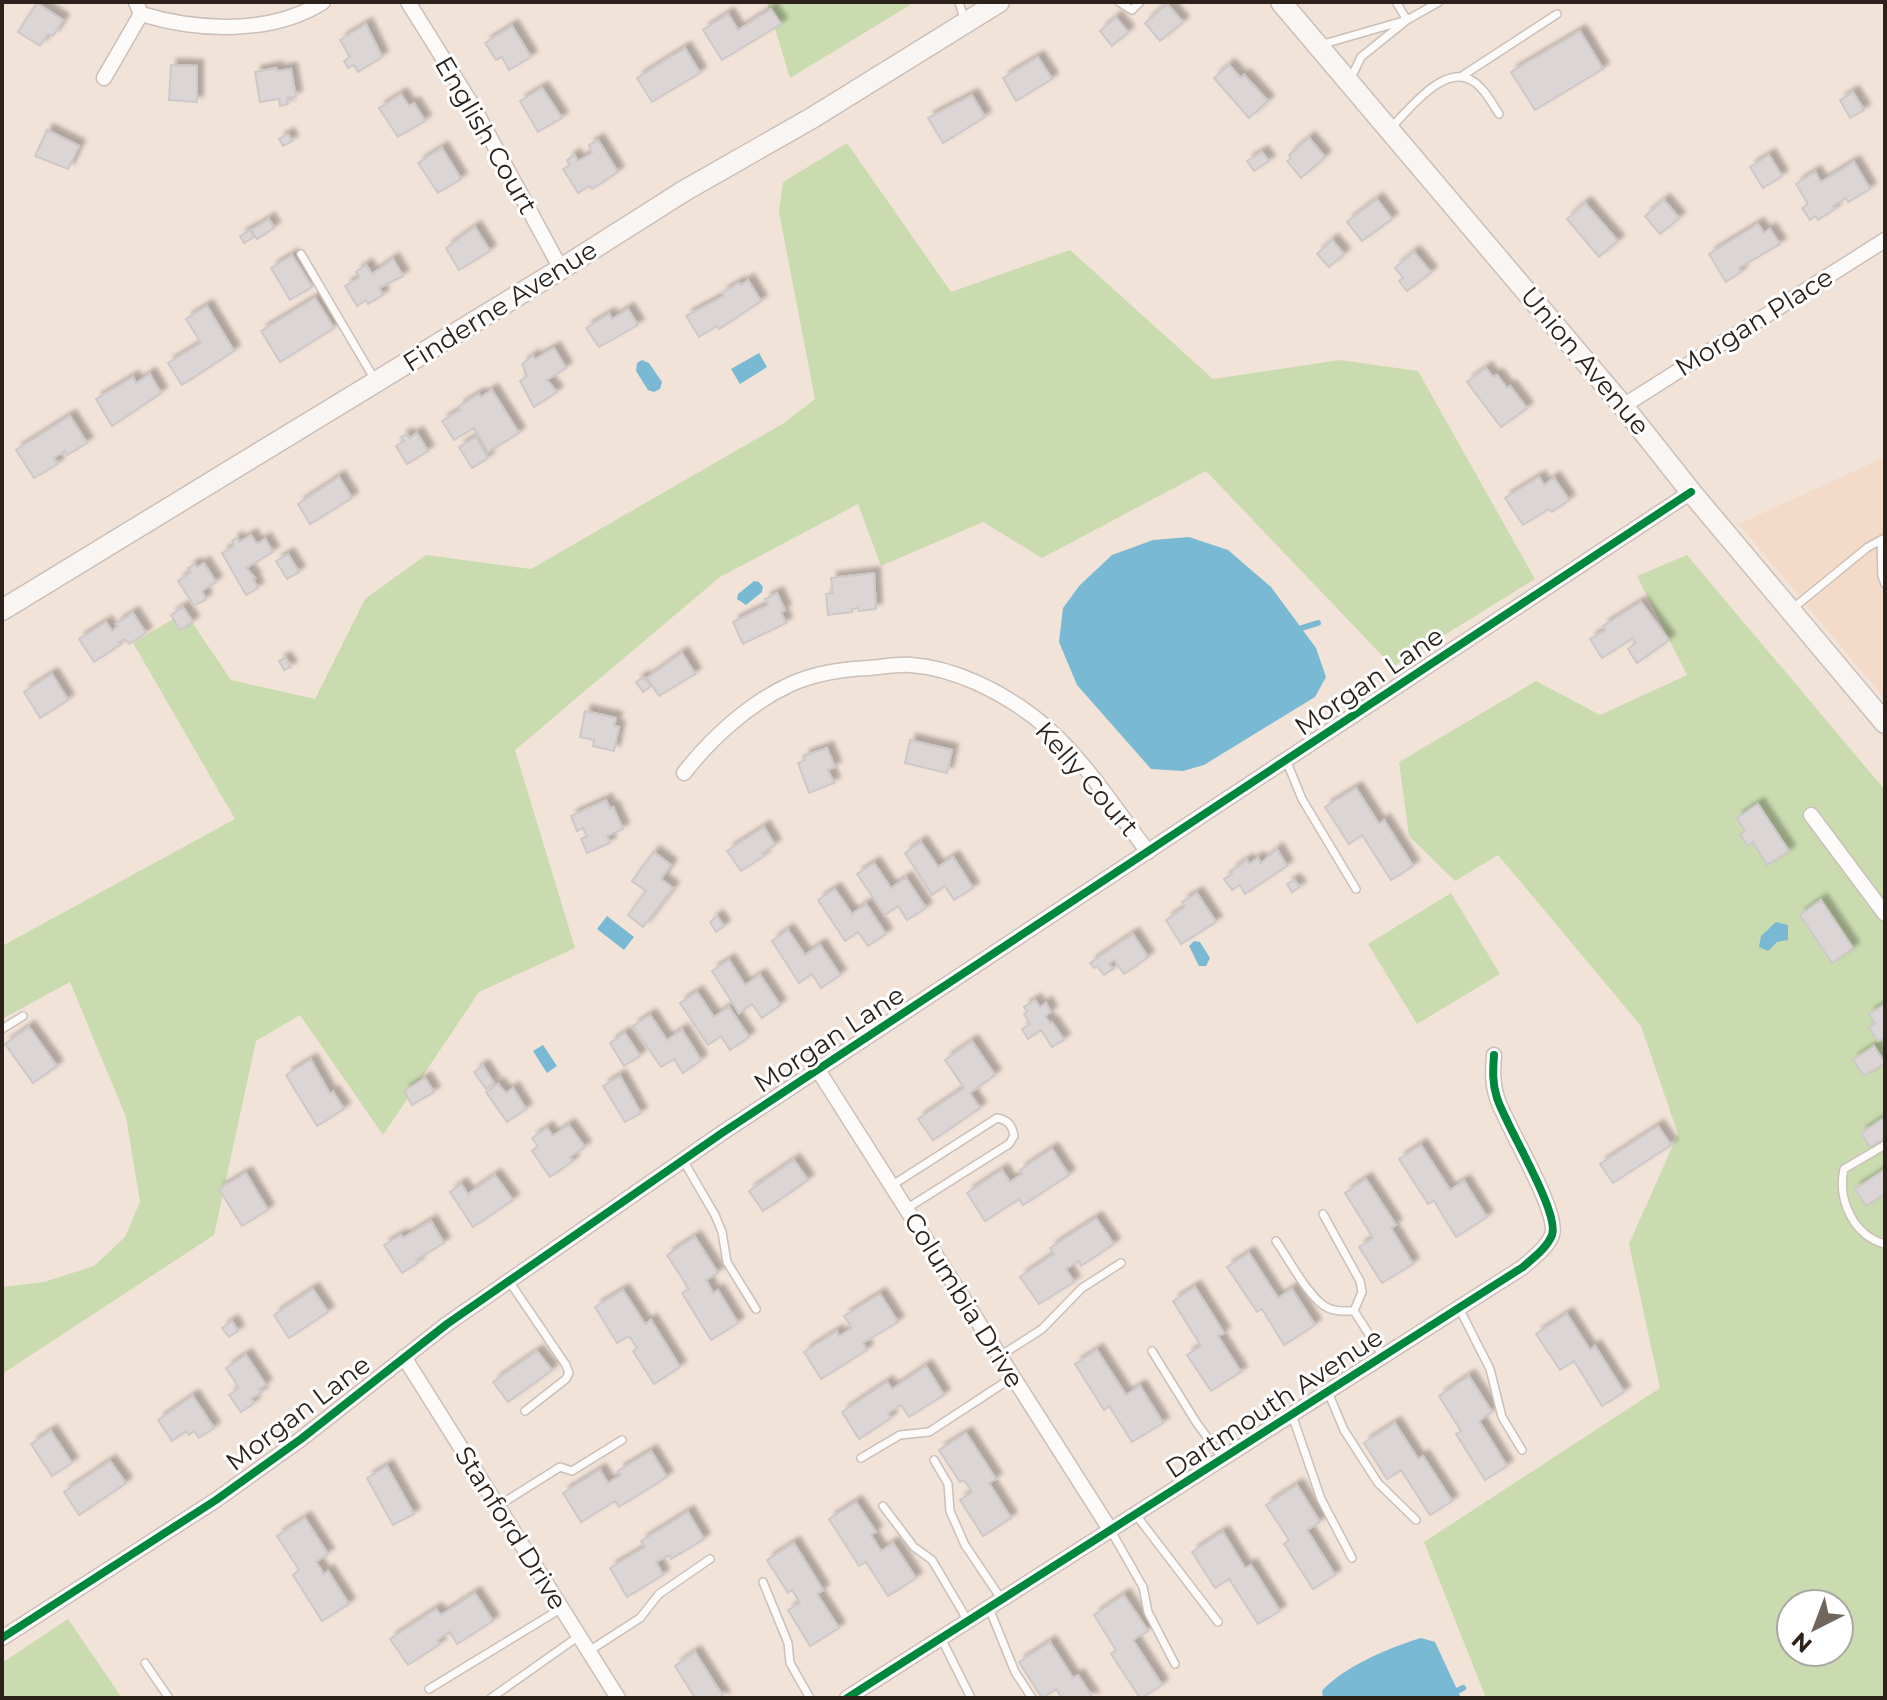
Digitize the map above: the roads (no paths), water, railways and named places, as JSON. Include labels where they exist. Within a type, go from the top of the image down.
[{"type":"main road","name":"Union Avenue","points":[[1281,2],[1623,406],[1885,723]]},
{"type":"main road","name":"Finderne Avenue","points":[[2,610],[684,191],[849,96],[991,4]]},
{"type":"street","points":[[104,78],[138,8],[163,20],[246,26],[296,15],[323,2]]},
{"type":"street","name":"English Court","points":[[408,2],[474,108],[561,269]]},
{"type":"street","name":"Morgan Place","points":[[1623,406],[1885,240]]},
{"type":"street","name":"Morgan Lane","points":[[2,1638],[216,1500],[301,1439],[404,1357],[683,1160],[1691,492]]},
{"type":"street","name":"Kelly Court","points":[[684,773],[742,714],[789,685],[815,675],[848,669],[912,665],[962,677],[1036,718],[1088,772],[1148,852]]},
{"type":"street","points":[[1811,815],[1885,914]]},
{"type":"street","name":"Dartmouth Avenue","points":[[847,1698],[1523,1267],[1545,1246],[1552,1234],[1551,1211],[1496,1096],[1492,1076],[1494,1055]]},
{"type":"street","name":"Columbia Drive","points":[[818,1070],[1111,1531]]},
{"type":"street","name":"Stanford Drive","points":[[404,1357],[618,1698]]},
{"type":"lane","points":[[959,2],[965,23]]},
{"type":"lane","points":[[1119,2],[1132,10],[1140,2]]},
{"type":"lane","points":[[1396,2],[1407,20]]},
{"type":"lane","points":[[1349,82],[1361,57],[1407,20],[1439,2]]},
{"type":"lane","points":[[1390,130],[1425,93],[1447,78],[1462,76],[1557,14]]},
{"type":"lane","points":[[1318,46],[1407,20]]},
{"type":"lane","points":[[1462,76],[1480,86],[1499,114]]},
{"type":"lane","points":[[301,254],[376,382]]},
{"type":"lane","points":[[1790,610],[1868,547],[1883,539],[1882,576],[1885,584]]},
{"type":"lane","points":[[1286,760],[1302,799],[1356,889]]},
{"type":"lane","points":[[2,1029],[23,1016]]},
{"type":"lane","points":[[891,1186],[997,1118],[1005,1119],[1012,1128],[1014,1136],[1009,1144],[906,1209]]},
{"type":"lane","points":[[1885,1145],[1844,1169],[1841,1182],[1854,1222],[1868,1236],[1885,1244]]},
{"type":"lane","points":[[683,1160],[715,1215],[722,1232],[727,1262],[756,1309]]},
{"type":"lane","points":[[1323,1214],[1360,1281],[1362,1292],[1354,1311]]},
{"type":"lane","points":[[1276,1241],[1326,1308],[1354,1311]]},
{"type":"lane","points":[[1000,1356],[1042,1329],[1082,1288],[1121,1263]]},
{"type":"lane","points":[[509,1281],[569,1373],[566,1379],[525,1411]]},
{"type":"lane","points":[[1459,1308],[1490,1369],[1502,1417],[1522,1450]]},
{"type":"lane","points":[[1354,1311],[1383,1356]]},
{"type":"lane","points":[[1152,1351],[1223,1459]]},
{"type":"lane","points":[[861,1458],[900,1435],[929,1432],[1013,1377]]},
{"type":"lane","points":[[1328,1392],[1344,1430],[1378,1483],[1416,1520]]},
{"type":"lane","points":[[1292,1415],[1321,1499],[1352,1558]]},
{"type":"lane","points":[[498,1506],[560,1467],[572,1471],[622,1440]]},
{"type":"lane","points":[[934,1460],[948,1484],[950,1511],[996,1604],[1015,1672],[1032,1698]]},
{"type":"lane","points":[[883,1506],[914,1547],[932,1560],[968,1621]]},
{"type":"lane","points":[[1136,1515],[1218,1622]]},
{"type":"lane","points":[[1111,1531],[1143,1587],[1148,1612],[1175,1664]]},
{"type":"lane","points":[[589,1651],[640,1618],[659,1594],[710,1559]]},
{"type":"lane","points":[[763,1582],[788,1643],[790,1663],[810,1698]]},
{"type":"lane","points":[[429,1689],[562,1608]]},
{"type":"lane","points":[[491,1698],[579,1636]]},
{"type":"lane","points":[[941,1638],[971,1698]]},
{"type":"lane","points":[[145,1663],[169,1698]]},
{"type":"water","points":[[759,353],[767,367],[740,384],[731,369]]},
{"type":"water","points":[[642,360],[649,363],[662,382],[660,389],[654,392],[648,390],[636,371],[637,363]]},
{"type":"water","points":[[1189,537],[1228,550],[1271,587],[1316,648],[1326,677],[1315,697],[1204,765],[1183,771],[1151,769],[1077,685],[1059,642],[1063,608],[1080,585],[1112,555],[1153,540]]},
{"type":"water","points":[[754,581],[763,587],[762,592],[746,605],[737,599],[738,594]]},
{"type":"water","points":[[607,916],[634,937],[624,950],[597,929]]},
{"type":"water","points":[[1776,922],[1788,925],[1788,940],[1777,942],[1768,951],[1759,947],[1761,936]]},
{"type":"water","points":[[1194,941],[1200,942],[1210,958],[1206,966],[1199,966],[1189,946]]},
{"type":"water","points":[[543,1045],[557,1066],[547,1073],[533,1051]]},
{"type":"water","points":[[1421,1638],[1435,1642],[1461,1698],[1323,1698],[1322,1691],[1354,1666]]},
{"type":"waterway","points":[[1295,630],[1318,623]]},
{"type":"waterway","points":[[1443,1698],[1463,1688]]}]
